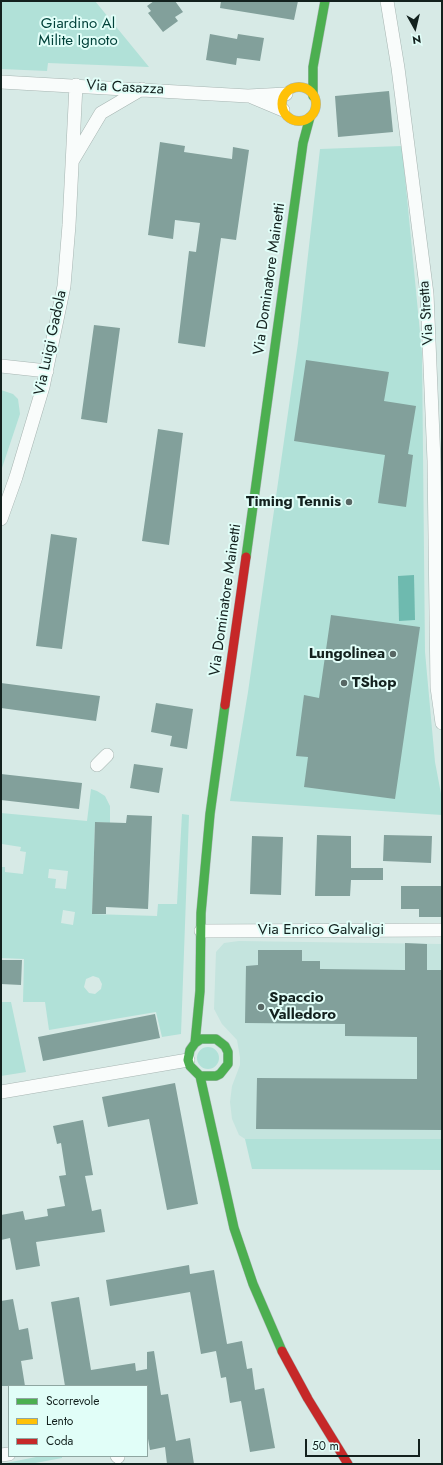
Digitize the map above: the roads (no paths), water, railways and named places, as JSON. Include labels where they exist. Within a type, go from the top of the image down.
[{"type":"street","points":[[286,114],[297,121],[310,117],[316,105],[313,96],[313,67],[325,1]]},
{"type":"street","name":"Via Stretta","points":[[387,1],[398,68],[427,294],[434,461],[437,687],[442,723]]},
{"type":"street","points":[[303,143],[286,114],[282,101],[313,67]]},
{"type":"street","name":"Via Casazza","points":[[1,82],[76,85],[248,96],[291,91]]},
{"type":"street","name":"Via Luigi Gadola","points":[[1,518],[16,477],[47,371],[64,286],[69,225],[76,85]]},
{"type":"street","name":"Via Luigi Gadola","points":[[72,162],[102,113],[142,89]]},
{"type":"street","points":[[291,91],[309,91],[313,96]]},
{"type":"street","name":"Via Casazza","points":[[248,96],[286,114]]},
{"type":"street","name":"Via Dominatore Mainetti","points":[[188,1060],[190,1050],[195,1043],[200,991],[201,931],[210,814],[303,143],[310,117]]},
{"type":"street","points":[[1,366],[47,371]]},
{"type":"street","points":[[97,765],[108,755]]},
{"type":"street","name":"Via Enrico Galvaligi","points":[[201,931],[442,930]]},
{"type":"street","name":"Via Dominatore Mainetti","points":[[200,991],[207,1012]]},
{"type":"street","points":[[1,1092],[188,1060],[190,1066],[200,1076],[210,1078],[220,1074],[228,1064],[228,1052],[225,1046],[215,1036],[195,1043]]},
{"type":"street","points":[[218,1089],[220,1074]]},
{"type":"street","points":[[200,1076],[210,1127],[234,1228],[253,1284],[278,1344],[308,1399],[348,1464]]},
{"type":"street","points":[[210,1127],[215,1104]]},
{"type":"place","name":"Timing Tennis","points":[[349,502]]},
{"type":"place","name":"Lungolinea","points":[[393,654]]},
{"type":"place","name":"TShop","points":[[344,683]]},
{"type":"place","name":"Spaccio Valledoro","points":[[261,1007]]},
{"type":"park label","name":"Giardino Al Milite Ignoto","points":[[78,32]]}]
